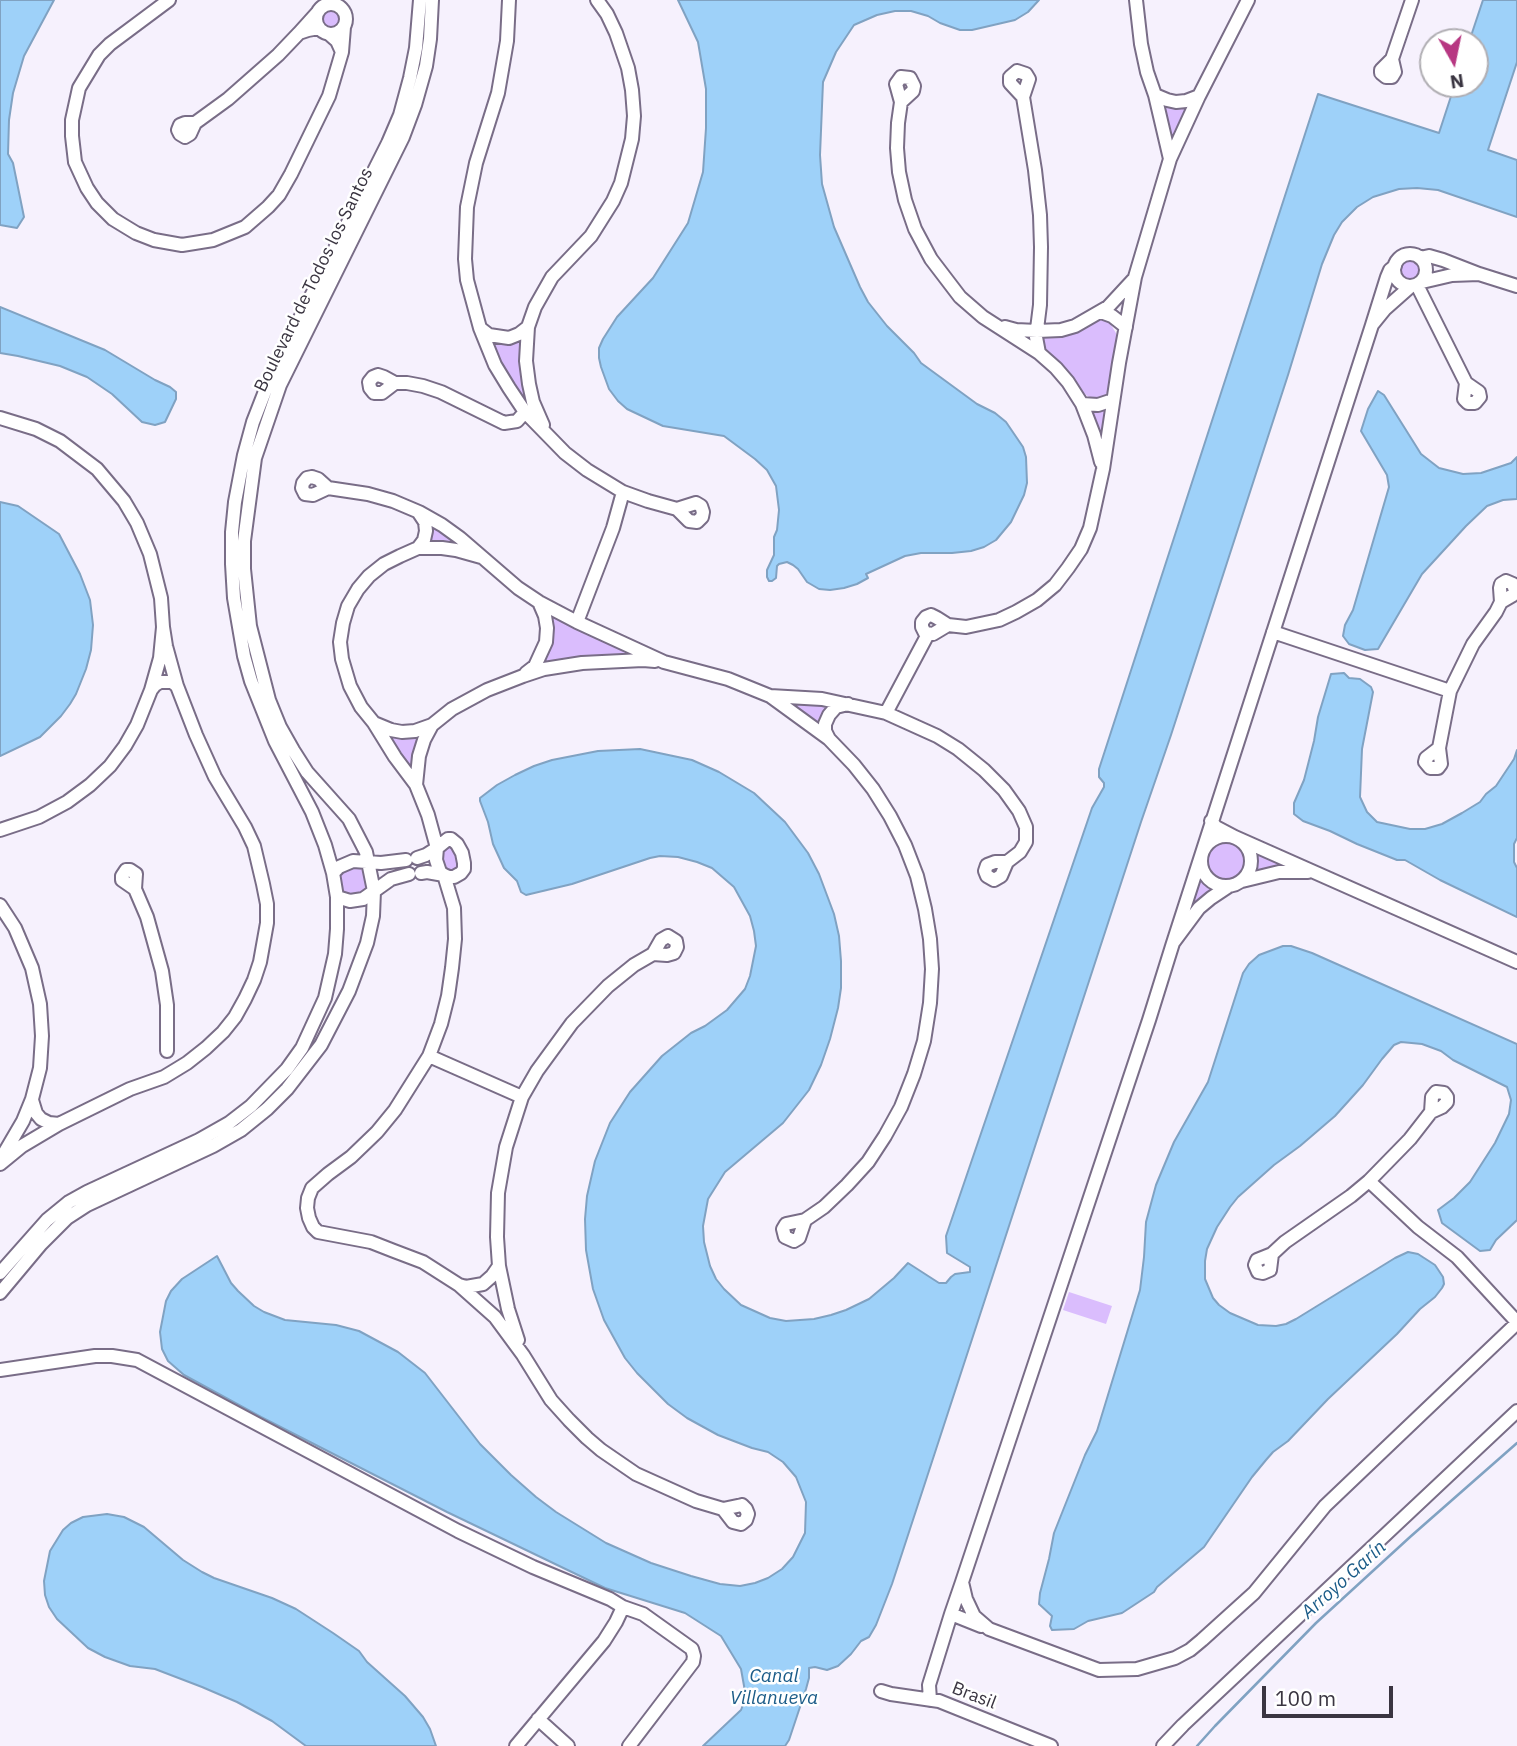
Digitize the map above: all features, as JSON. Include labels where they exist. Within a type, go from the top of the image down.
[{"type":"street","points":[[169,0],[99,55],[79,88],[72,120],[72,136],[75,162],[97,203],[121,225],[136,233],[154,240],[182,244],[213,240],[245,227],[279,195],[329,96],[342,52],[347,0]]},
{"type":"street","name":"Boulevard de Todos los Santos","points":[[0,1273],[47,1220],[69,1202],[199,1140],[251,1106],[287,1069],[302,1048],[325,998],[335,954],[338,917],[333,873],[312,812],[275,741],[251,681],[235,608],[232,531],[244,455],[253,422],[271,376],[400,115],[416,48],[420,0]]},
{"type":"street","name":"Boulevard de Todos los Santos","points":[[0,1293],[67,1218],[87,1205],[213,1146],[267,1109],[287,1089],[321,1045],[361,961],[372,926],[374,891],[369,863],[360,837],[349,819],[307,772],[280,727],[269,700],[250,626],[244,541],[256,458],[280,385],[403,137],[415,105],[426,66],[432,0]]},
{"type":"street","points":[[509,0],[507,41],[498,93],[476,163],[467,207],[467,280],[480,328],[495,365],[525,412],[565,453],[622,492],[677,509]]},
{"type":"street","points":[[546,432],[528,384],[528,327],[535,307],[552,277],[591,236],[603,219],[621,183],[632,139],[632,90],[623,51],[597,0]]},
{"type":"street","points":[[1136,0],[1140,44],[1170,159]]},
{"type":"street","points":[[928,634],[922,627],[926,617],[934,616],[948,625],[965,627],[999,620],[1016,612],[1037,600],[1055,584],[1081,549],[1090,528],[1103,469],[1135,277],[1170,159],[1248,0]]},
{"type":"street","points":[[1392,60],[1412,0]]},
{"type":"street","points":[[195,123],[256,75],[322,7],[335,4],[342,9],[345,22],[338,32],[308,30],[299,33]]},
{"type":"street","points":[[322,7],[317,23],[337,41],[342,52]]},
{"type":"street","points":[[1155,94],[1176,102],[1199,96]]},
{"type":"street","points":[[1023,97],[1040,215],[1041,290],[1036,337],[1039,353]]},
{"type":"street","points":[[901,102],[897,148],[899,172],[915,229],[931,259],[960,297],[994,324],[1039,353],[1068,382],[1082,404],[1103,469]]},
{"type":"street","points":[[1372,326],[1385,309],[1417,284],[1426,274],[1427,269],[1420,258],[1414,255],[1404,256],[1395,267],[1395,274],[1405,286],[1417,284],[1452,275],[1479,274]]},
{"type":"street","points":[[1420,258],[1429,256],[1443,260],[1517,286]]},
{"type":"street","points":[[930,1700],[929,1685],[951,1614],[1144,1033],[1387,277],[1395,267]]},
{"type":"street","points":[[994,324],[1016,330],[1037,331],[1061,330],[1075,326],[1108,307],[1135,277]]},
{"type":"street","points":[[1417,284],[1466,383]]},
{"type":"street","points":[[1101,312],[1112,316],[1126,327]]},
{"type":"street","points":[[480,328],[489,335],[509,338],[528,327]]},
{"type":"street","points":[[395,383],[423,386],[504,423],[517,421],[525,412]]},
{"type":"street","points":[[1082,404],[1098,405],[1113,400]]},
{"type":"street","points":[[0,418],[36,429],[60,441],[97,469],[137,523],[150,554],[161,598],[166,646],[177,686],[215,777],[254,846],[267,913],[260,962],[254,980],[235,1017],[223,1032],[187,1063],[164,1077],[120,1094],[58,1124],[0,1162]]},
{"type":"street","points":[[328,488],[368,494],[393,501],[419,513],[460,538],[518,588],[576,622],[664,662],[727,679],[770,696],[829,739],[873,789],[905,845],[917,876],[930,939],[930,1003],[924,1041],[914,1074],[886,1136],[868,1162],[847,1185],[824,1208],[805,1220]]},
{"type":"street","points":[[576,622],[613,528],[622,492]]},
{"type":"street","points":[[419,513],[425,522],[424,540],[418,548],[384,564],[358,589],[342,623],[340,642],[344,671],[361,707],[416,785],[428,815],[437,848],[436,860],[444,875],[454,908],[455,939],[448,996],[429,1056],[395,1110],[377,1132],[312,1188],[308,1198],[309,1218],[318,1232],[371,1242],[423,1262],[459,1285],[495,1317],[551,1400],[601,1450],[646,1479],[696,1501],[723,1509]]},
{"type":"street","points":[[418,548],[456,550],[481,557]]},
{"type":"street","points":[[523,676],[535,666],[547,642],[545,616],[539,602]]},
{"type":"street","points":[[1439,748],[1450,691],[1473,643],[1501,602]]},
{"type":"street","points":[[886,713],[928,634],[948,625]]},
{"type":"street","points":[[0,830],[39,817],[67,802],[110,766],[137,725],[151,691],[160,658],[163,627]]},
{"type":"street","points":[[1273,632],[1450,691]]},
{"type":"street","points":[[374,723],[391,730],[415,731],[432,725],[452,709],[487,690],[544,669],[582,663],[643,660],[664,662]]},
{"type":"street","points":[[151,691],[155,685],[165,681],[177,686]]},
{"type":"street","points":[[770,696],[811,698],[886,713],[937,736],[958,750],[984,770],[1004,790],[1019,811],[1027,836],[1024,847],[1007,862]]},
{"type":"street","points":[[829,739],[825,724],[829,715],[836,708],[848,704]]},
{"type":"street","points":[[416,785],[419,756],[432,725]]},
{"type":"street","points":[[428,815],[455,841],[462,853],[464,869],[454,908]]},
{"type":"street","points":[[1212,821],[1216,827],[1235,837],[1517,962]]},
{"type":"street","points":[[1173,943],[1199,908],[1236,883],[1250,868],[1247,846],[1235,837],[1219,836],[1206,845],[1200,861],[1201,869],[1212,883],[1221,886],[1236,883],[1262,875],[1296,871],[1325,877]]},
{"type":"street","points":[[333,873],[353,861],[369,863],[405,860],[426,855],[447,839],[455,841]]},
{"type":"street","points":[[405,860],[409,875]]},
{"type":"street","points":[[337,897],[356,901],[409,875],[427,872],[454,877],[459,876],[464,869]]},
{"type":"street","points":[[135,889],[151,927],[162,971],[167,1005],[164,1077]]},
{"type":"street","points":[[0,905],[15,928],[32,968],[40,1004],[42,1052],[32,1099],[0,1162]]},
{"type":"street","points":[[523,1355],[508,1309],[499,1266],[497,1214],[506,1147],[522,1097],[537,1071],[572,1023],[608,986],[653,954]]},
{"type":"street","points":[[167,1051],[174,1062],[187,1063]]},
{"type":"street","points":[[429,1056],[522,1097]]},
{"type":"street","points":[[32,1099],[41,1119],[58,1124]]},
{"type":"street","points":[[1272,1254],[1369,1181],[1432,1112]]},
{"type":"street","points":[[23,1121],[27,1132],[38,1136]]},
{"type":"street","points":[[951,1614],[1099,1670],[1122,1671],[1149,1667],[1175,1658],[1190,1650],[1254,1593],[1325,1506],[1517,1322],[1457,1257],[1418,1227],[1369,1181]]},
{"type":"street","points":[[459,1285],[466,1287],[484,1284],[499,1266]]},
{"type":"street","points":[[0,1370],[96,1356],[137,1360],[458,1531],[533,1567],[643,1614],[692,1648],[694,1656],[629,1746]]},
{"type":"street","points":[[1163,1746],[1517,1411]]},
{"type":"street","points":[[962,1582],[974,1616],[989,1629]]},
{"type":"street","points":[[516,1746],[604,1641],[623,1607]]},
{"type":"street","name":"Brasil","points":[[881,1691],[939,1701],[1051,1746]]},
{"type":"street","points":[[538,1719],[568,1746]]},
{"type":"shaded area","points":[[326,8],[334,8],[340,18],[334,28],[326,28],[320,22],[320,14]]},
{"type":"shaded area","points":[[1163,103],[1186,103],[1189,108],[1174,141],[1169,140]]},
{"type":"shaded area","points":[[1410,258],[1419,261],[1422,270],[1419,279],[1410,282],[1401,279],[1398,270],[1401,261]]},
{"type":"shaded area","points":[[1100,319],[1110,323],[1117,335],[1110,389],[1100,398],[1092,399],[1044,350],[1041,343],[1042,337],[1046,335]]},
{"type":"shaded area","points":[[493,338],[521,338],[520,365],[526,401],[524,403],[489,345]]},
{"type":"shaded area","points":[[1106,410],[1105,440],[1099,441],[1090,415],[1092,412]]},
{"type":"shaded area","points":[[432,524],[456,542],[453,545],[429,543]]},
{"type":"shaded area","points":[[550,612],[629,651],[629,654],[545,662]]},
{"type":"shaded area","points":[[789,700],[829,706],[823,714],[822,723],[818,725],[789,704]]},
{"type":"shaded area","points":[[419,733],[411,765],[406,766],[384,735]]},
{"type":"shaded area","points":[[1225,839],[1240,845],[1246,860],[1240,875],[1225,881],[1210,875],[1204,860],[1210,845]]},
{"type":"shaded area","points":[[453,843],[460,867],[452,873],[441,864],[440,849]]},
{"type":"shaded area","points":[[1252,849],[1297,867],[1253,873],[1255,860]]},
{"type":"shaded area","points":[[354,865],[365,874],[364,892],[358,896],[344,895],[339,877],[342,870]]},
{"type":"shaded area","points":[[1197,873],[1206,883],[1217,889],[1184,919]]},
{"type":"shaded area","points":[[1069,1292],[1112,1306],[1106,1324],[1063,1310]]},
{"type":"water","points":[[0,0],[54,0],[24,56],[13,93],[8,154],[13,163],[24,217],[17,228],[0,225]]},
{"type":"water","points":[[678,0],[1039,0],[1028,12],[1015,20],[972,30],[960,30],[911,11],[877,15],[854,25],[836,52],[823,82],[820,155],[822,184],[834,227],[868,302],[921,363],[1006,422],[1023,447],[1027,483],[1024,495],[1011,522],[996,540],[984,547],[971,551],[905,556],[866,574],[868,578],[857,584],[844,588],[819,589],[807,582],[798,569],[787,562],[777,566],[776,578],[769,581],[767,570],[774,555],[779,510],[776,486],[767,470],[724,436],[663,426],[627,409],[609,389],[601,367],[599,348],[617,317],[653,278],[688,223],[703,172],[706,89],[698,42]]},
{"type":"water","name":"Canal Villanueva","points":[[1483,0],[1517,0],[1517,62],[1488,150],[1517,160],[1517,217],[1438,190],[1399,189],[1373,197],[1357,207],[1334,235],[1322,264],[1171,735],[892,1584],[876,1625],[869,1637],[861,1641],[838,1666],[827,1670],[809,1668],[806,1689],[785,1746],[703,1746],[741,1710],[746,1697],[741,1669],[721,1636],[685,1613],[605,1588],[447,1512],[184,1375],[168,1361],[162,1349],[160,1332],[166,1301],[182,1279],[217,1256],[231,1283],[264,1312],[285,1320],[336,1325],[359,1331],[398,1352],[425,1373],[480,1444],[511,1475],[556,1512],[606,1543],[651,1563],[720,1584],[740,1586],[755,1583],[782,1569],[793,1557],[805,1533],[806,1502],[796,1477],[783,1462],[768,1452],[718,1435],[687,1418],[668,1404],[637,1373],[625,1358],[604,1320],[593,1289],[586,1250],[587,1196],[595,1161],[610,1123],[630,1092],[662,1056],[727,1010],[745,989],[756,946],[750,916],[734,887],[712,868],[678,857],[650,858],[572,884],[526,895],[504,868],[493,844],[480,798],[515,775],[552,760],[598,751],[640,749],[692,760],[719,772],[754,793],[785,822],[808,853],[834,914],[841,961],[838,1008],[821,1065],[809,1090],[783,1123],[725,1172],[708,1199],[703,1226],[710,1266],[716,1279],[741,1305],[770,1318],[786,1321],[814,1319],[846,1310],[869,1299],[908,1263],[939,1283],[946,1283],[955,1274],[970,1272],[970,1267],[947,1253],[946,1236],[1092,808],[1104,787],[1099,777],[1099,769],[1318,94],[1439,133],[1450,98],[1489,98],[1489,28],[1474,28]]},
{"type":"water","points":[[0,307],[105,350],[170,387],[176,392],[176,399],[165,422],[155,425],[142,422],[112,394],[87,377],[60,366],[0,353]]},
{"type":"water","points":[[1378,391],[1384,395],[1421,454],[1439,468],[1463,474],[1481,473],[1511,463],[1517,457],[1517,499],[1503,500],[1487,506],[1466,526],[1422,574],[1378,649],[1365,650],[1349,644],[1343,636],[1389,487],[1387,475],[1361,431],[1368,409]]},
{"type":"water","points":[[0,502],[18,506],[59,534],[90,600],[93,625],[86,669],[70,704],[40,737],[0,756]]},
{"type":"water","points":[[1344,673],[1349,678],[1360,679],[1371,687],[1373,692],[1362,749],[1360,797],[1367,812],[1377,822],[1410,829],[1425,829],[1442,824],[1480,802],[1496,786],[1517,750],[1517,838],[1514,844],[1514,862],[1517,868],[1517,917],[1405,860],[1397,860],[1357,844],[1303,821],[1294,814],[1294,803],[1304,780],[1331,674]]},
{"type":"water","points":[[1283,946],[1312,953],[1517,1044],[1517,1220],[1496,1240],[1490,1250],[1480,1251],[1442,1223],[1438,1210],[1470,1182],[1495,1143],[1509,1114],[1511,1100],[1507,1087],[1453,1060],[1441,1051],[1422,1044],[1401,1042],[1394,1045],[1335,1116],[1238,1197],[1217,1227],[1207,1249],[1205,1279],[1213,1298],[1230,1313],[1258,1325],[1276,1326],[1296,1319],[1408,1252],[1418,1254],[1435,1265],[1443,1277],[1442,1288],[1288,1441],[1273,1452],[1252,1477],[1204,1547],[1154,1592],[1122,1613],[1088,1621],[1074,1629],[1052,1630],[1052,1616],[1039,1604],[1054,1533],[1097,1431],[1140,1290],[1146,1222],[1156,1185],[1174,1142],[1208,1082],[1243,973],[1259,955]]},
{"type":"water","points":[[107,1514],[124,1517],[144,1527],[183,1560],[202,1572],[296,1609],[359,1651],[423,1717],[436,1746],[306,1746],[272,1721],[237,1702],[155,1669],[130,1666],[88,1648],[57,1619],[49,1607],[44,1581],[50,1551],[63,1530],[83,1517]]},
{"type":"waterway","name":"Arroyo Garín","points":[[1197,1746],[1316,1623],[1517,1443]]}]
